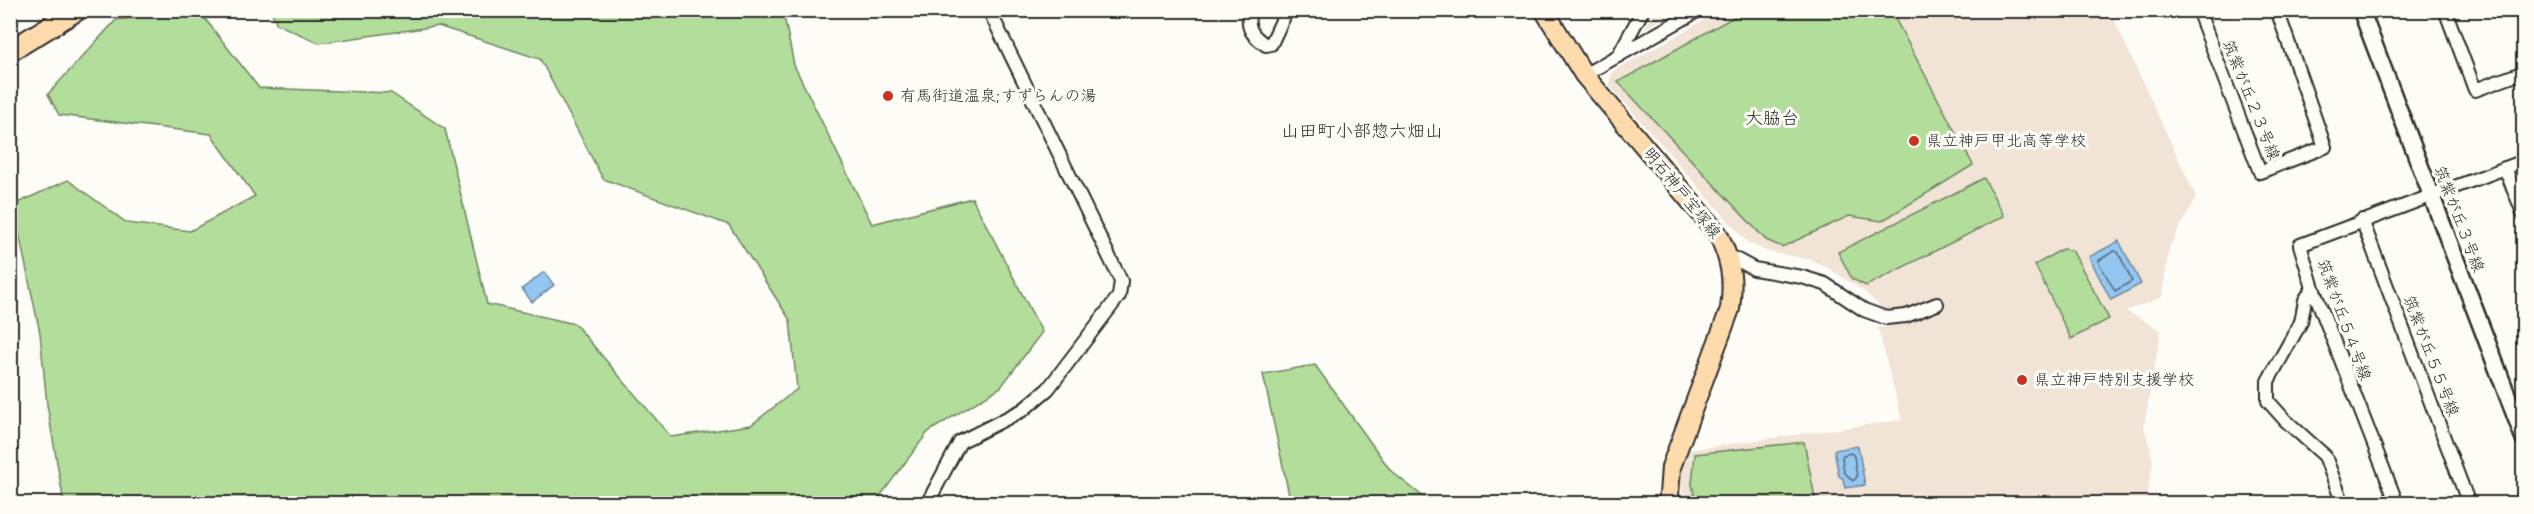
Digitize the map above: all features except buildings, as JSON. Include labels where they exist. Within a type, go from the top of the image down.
[{"type":"highway","points":[[10,51],[77,10]]},
{"type":"main road","name":"明石神戸宝塚線","points":[[1544,10],[1584,75],[1718,234],[1728,255],[1733,283],[1730,309],[1671,467],[1669,495],[1671,504]]},
{"type":"street","points":[[927,504],[960,442],[1023,410],[1048,389],[1119,296],[1121,281],[989,10]]},
{"type":"street","points":[[1249,10],[1247,24],[1251,35],[1266,45],[1272,44],[1287,10]]},
{"type":"street","points":[[1618,56],[1643,10]]},
{"type":"street","points":[[1584,75],[1699,10]]},
{"type":"street","name":"筑紫が丘２３号線","points":[[2198,10],[2260,172],[2325,147],[2277,10]]},
{"type":"street","name":"筑紫が丘３号線","points":[[2361,10],[2523,439]]},
{"type":"street","points":[[2445,10],[2475,90],[2523,72]]},
{"type":"street","name":"筑紫が丘５４号線","points":[[2397,504],[2313,288],[2300,245],[2523,161]]},
{"type":"street","points":[[2505,168],[2523,215]]},
{"type":"street","name":"筑紫が丘５５号線","points":[[2362,220],[2469,504]]},
{"type":"street","points":[[1728,255],[1754,268],[1803,276],[1825,284],[1864,310],[1886,318],[1906,316],[1937,304]]},
{"type":"street","points":[[2313,288],[2305,300],[2301,322],[2268,381],[2268,401],[2285,420],[2325,456],[2343,504]]},
{"type":"shaded area","points":[[1655,10],[1678,11],[1645,28]]},
{"type":"shaded area","name":"県立神戸甲北高等学校","points":[[1720,11],[2110,11],[2196,197],[2169,248],[2162,297],[2126,311],[2161,330],[2144,426],[2153,460],[2146,503],[1684,503],[1680,471],[1688,450],[1902,420],[1878,328],[1903,324],[1942,310],[1936,296],[1903,310],[1885,311],[1865,292],[1812,260],[1766,251],[1747,242],[1609,85],[1612,72]]},
{"type":"green space","points":[[1746,10],[1891,11],[1973,165],[1882,221],[1849,216],[1782,247],[1766,240],[1618,82]]},
{"type":"green space","points":[[199,11],[259,88],[391,93],[445,129],[487,304],[575,324],[671,437],[751,425],[797,389],[790,320],[729,225],[603,179],[540,59],[438,26],[319,43],[277,24],[271,11],[783,11],[794,65],[872,224],[972,198],[1042,332],[1001,387],[928,432],[875,503],[64,503],[47,405],[40,333],[13,205],[68,180],[127,223],[190,231],[255,196],[211,134],[59,115],[48,94],[116,20]]},
{"type":"green space","points":[[1984,178],[2004,216],[1866,286],[1852,279],[1838,252]]},
{"type":"green space","points":[[2062,249],[2072,250],[2109,319],[2071,339],[2035,265]]},
{"type":"green space","points":[[1315,365],[1391,471],[1431,503],[1286,503],[1290,499],[1263,374]]},
{"type":"green space","points":[[1804,442],[1816,503],[1696,503],[1692,484],[1695,454]]},
{"type":"water","points":[[2119,241],[2141,284],[2111,300],[2089,257]]},
{"type":"water","points":[[544,272],[554,285],[532,302],[522,289]]},
{"type":"water","points":[[1858,446],[1865,485],[1845,488],[1843,479],[1839,476],[1834,450]]},
{"type":"place","name":"有馬街道温泉;すずらんの湯","points":[[888,96]]},
{"type":"place","name":"県立神戸甲北高等学校","points":[[1914,141]]},
{"type":"place","name":"県立神戸特別支援学校","points":[[2022,380]]},
{"type":"district","name":"大脇台","points":[[1772,118]]},
{"type":"district","name":"山田町小部惣六畑山","points":[[1362,131]]}]
